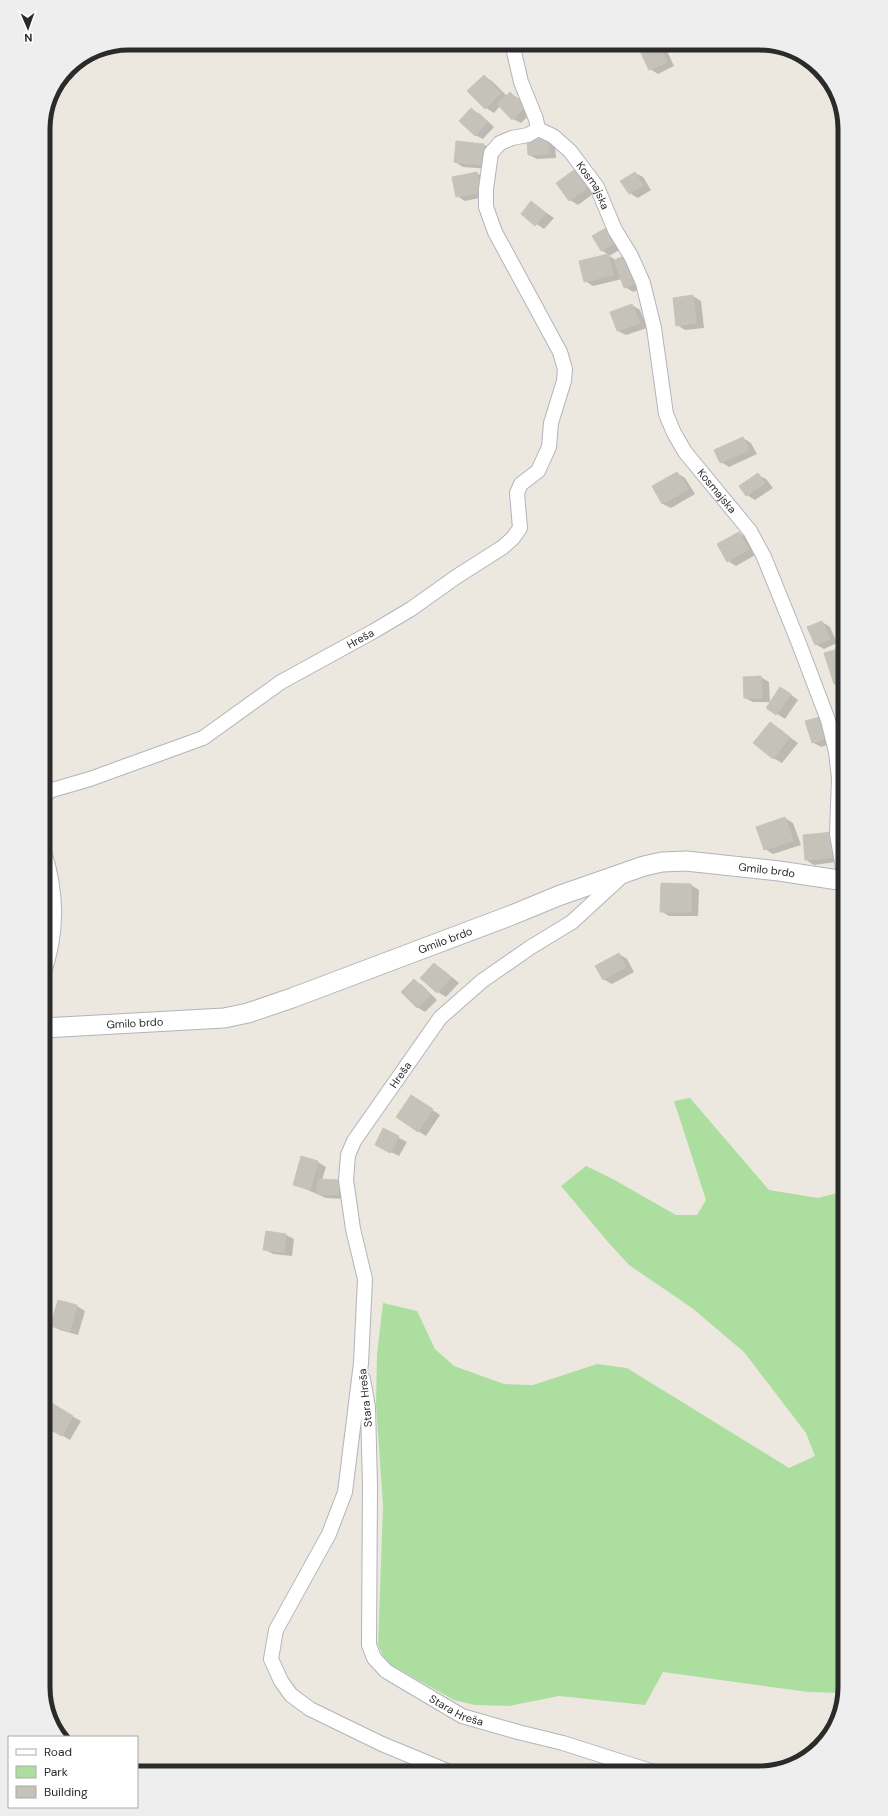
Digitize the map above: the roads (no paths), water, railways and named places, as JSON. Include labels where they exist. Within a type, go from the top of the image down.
[{"type":"main road","name":"Gmilo brdo","points":[[50,1028],[224,1018],[248,1013],[490,924],[558,896],[626,872],[662,862],[686,861],[838,879]]},
{"type":"street","points":[[514,50],[521,82],[538,129]]},
{"type":"street","name":"Hreša","points":[[50,791],[202,738],[281,682],[392,620],[503,547],[513,538],[520,528],[517,493],[521,484],[538,472],[543,461],[548,447],[553,415],[564,381],[565,369],[560,352],[494,232],[486,206],[486,189],[491,153],[500,143],[512,138],[528,135],[538,129]]},
{"type":"street","name":"Kosmajska","points":[[538,129],[552,136],[570,151],[597,187],[615,230],[631,256],[642,282],[654,328],[666,414],[685,452],[750,531],[767,564],[828,720],[838,772]]},
{"type":"street","name":"Kosmajska","points":[[838,806],[838,840]]},
{"type":"street","name":"Hreša","points":[[361,1363],[365,1279],[353,1229],[346,1180],[348,1155],[354,1141],[440,1018],[482,981],[531,947],[572,922],[626,872]]},
{"type":"street","points":[[50,876],[55,905],[55,928],[50,956]]},
{"type":"street","name":"Stara Hreša","points":[[361,1363],[345,1492],[329,1534],[276,1630],[271,1659],[280,1681],[291,1695],[310,1709],[382,1744],[435,1766]]},
{"type":"street","name":"Stara Hreša","points":[[361,1363],[368,1407],[371,1543],[369,1644],[374,1658],[386,1671],[462,1716],[563,1743],[636,1766]]}]
